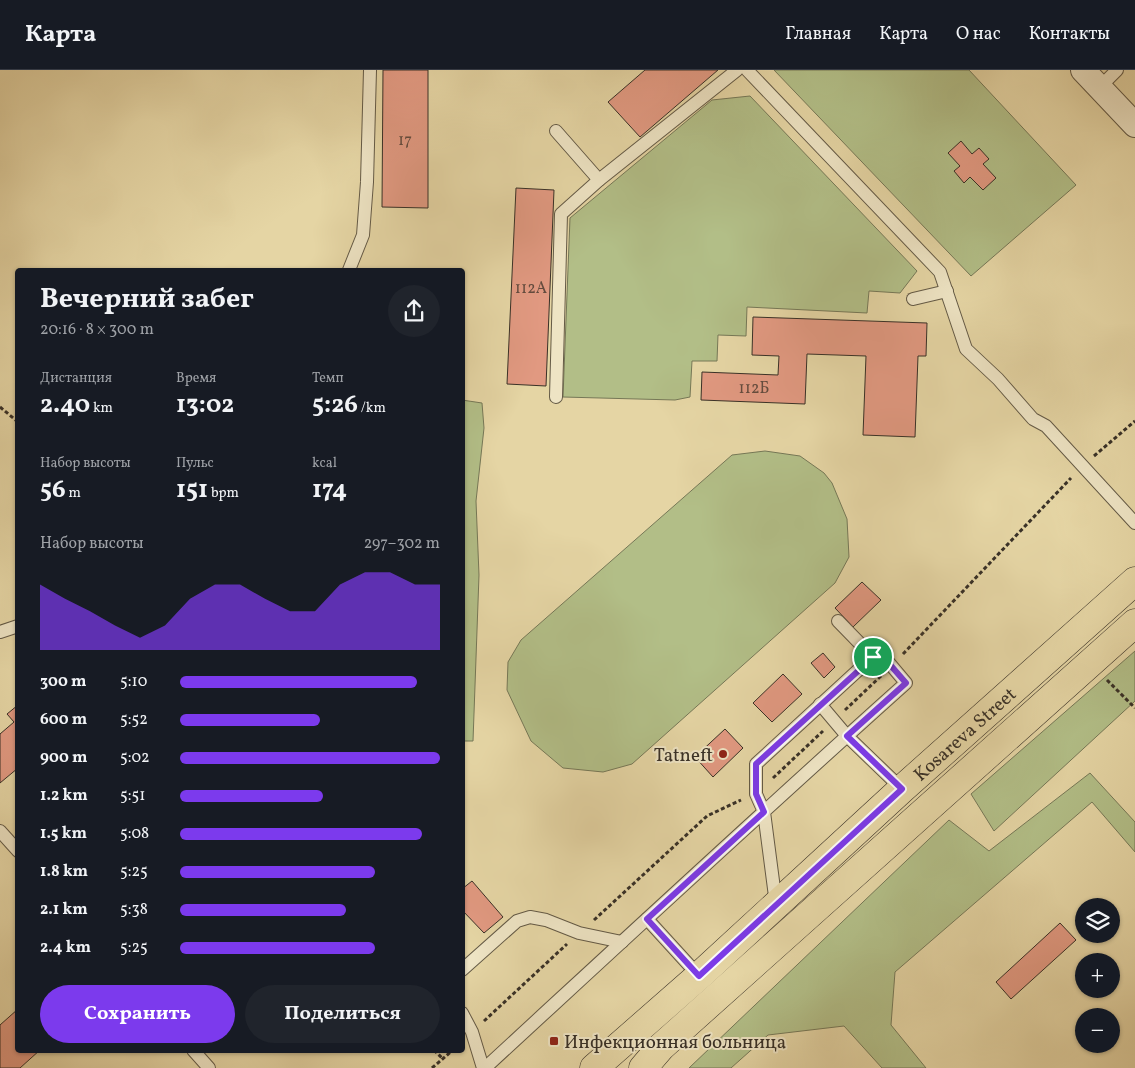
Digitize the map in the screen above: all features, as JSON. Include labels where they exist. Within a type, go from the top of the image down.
[{"type":"main road","name":"Kosareva Street","points":[[594,1068],[699,976],[902,789],[1135,581]]},
{"type":"main road","name":"Kosareva Street","points":[[644,1068],[661,1047],[1135,623]]},
{"type":"street","points":[[1083,70],[1135,126]]},
{"type":"lane","points":[[350,268],[363,235],[368,182],[370,70]]},
{"type":"lane","points":[[556,397],[561,214],[599,180],[737,70]]},
{"type":"lane","points":[[746,70],[940,272],[966,349],[998,379],[1033,420],[1046,426],[1135,523]]},
{"type":"lane","points":[[1099,88],[1117,70]]},
{"type":"lane","points":[[556,131],[599,180]]},
{"type":"lane","points":[[913,299],[946,291]]},
{"type":"lane","points":[[838,620],[873,657]]},
{"type":"lane","points":[[0,632],[15,627]]},
{"type":"lane","points":[[465,1019],[472,1032],[484,1068],[622,942],[647,919],[764,812],[847,736],[906,683],[879,652],[756,764],[756,794],[764,812],[776,904]]},
{"type":"lane","points":[[820,704],[847,736],[902,789]]},
{"type":"lane","points":[[0,831],[15,848]]},
{"type":"lane","points":[[465,967],[517,921],[530,917],[546,920],[579,933],[622,942]]},
{"type":"lane","points":[[647,919],[699,976]]},
{"type":"lane","points":[[196,1053],[208,1068]]},
{"type":"path","points":[[0,407],[15,420]]},
{"type":"path","points":[[1091,663],[1135,708]]},
{"type":"path","points":[[437,1053],[443,1059]]},
{"type":"path","points":[[432,1068],[450,1053]]},
{"type":"green space","points":[[774,70],[969,70],[1076,185],[971,276]]},
{"type":"green space","points":[[750,96],[917,271],[900,293],[869,291],[867,313],[747,307],[746,336],[718,335],[717,361],[692,361],[690,397],[675,400],[563,397],[570,218],[712,100]]},
{"type":"green space","points":[[465,400],[482,403],[484,428],[476,501],[479,575],[473,741],[465,741]]},
{"type":"green space","points":[[765,451],[800,456],[824,473],[832,483],[847,519],[849,557],[835,583],[632,764],[603,772],[563,768],[531,741],[507,690],[508,662],[521,640],[732,455]]},
{"type":"green space","points":[[1135,651],[1135,701],[994,831],[971,794]]},
{"type":"green space","points":[[1090,773],[1135,822],[1135,852],[1092,802],[895,972],[891,1025],[926,1068],[882,1068],[844,1026],[768,1035],[731,1068],[689,1068],[949,820],[989,851]]},
{"type":"building","points":[[383,70],[428,70],[428,208],[382,207]]},
{"type":"building","points":[[645,70],[718,70],[640,137],[608,102]]},
{"type":"building","points":[[961,141],[972,154],[979,148],[989,159],[983,164],[996,178],[983,190],[970,177],[964,183],[954,171],[960,166],[948,153]]},
{"type":"building","points":[[516,188],[554,190],[546,386],[507,384]]},
{"type":"building","points":[[753,317],[927,323],[926,356],[918,356],[915,437],[863,435],[866,356],[807,354],[805,404],[701,400],[702,372],[778,375],[779,356],[752,355]]},
{"type":"building","points":[[862,582],[881,600],[853,627],[835,608]]},
{"type":"building","points":[[823,653],[835,667],[824,678],[811,663]]},
{"type":"building","points":[[783,674],[802,694],[772,722],[753,703]]},
{"type":"building","points":[[15,707],[15,770],[0,783],[0,734],[14,722],[7,714]]},
{"type":"building","points":[[725,729],[743,748],[713,777],[695,757]]},
{"type":"building","points":[[472,881],[503,917],[484,933],[465,913],[465,887]]},
{"type":"building","points":[[1060,923],[1075,939],[1011,999],[996,982]]},
{"type":"building","points":[[15,1012],[15,1053],[37,1053],[20,1068],[0,1068],[0,1025]]},
{"type":"place","name":"Tatneft","points":[[723,754]]},
{"type":"place","name":"Инфекционная больница","points":[[554,1041]]},
{"type":"route","points":[[879,652],[906,683],[847,736],[902,789],[699,976],[647,919],[764,812],[756,794],[756,764],[873,657],[879,652]]}]
